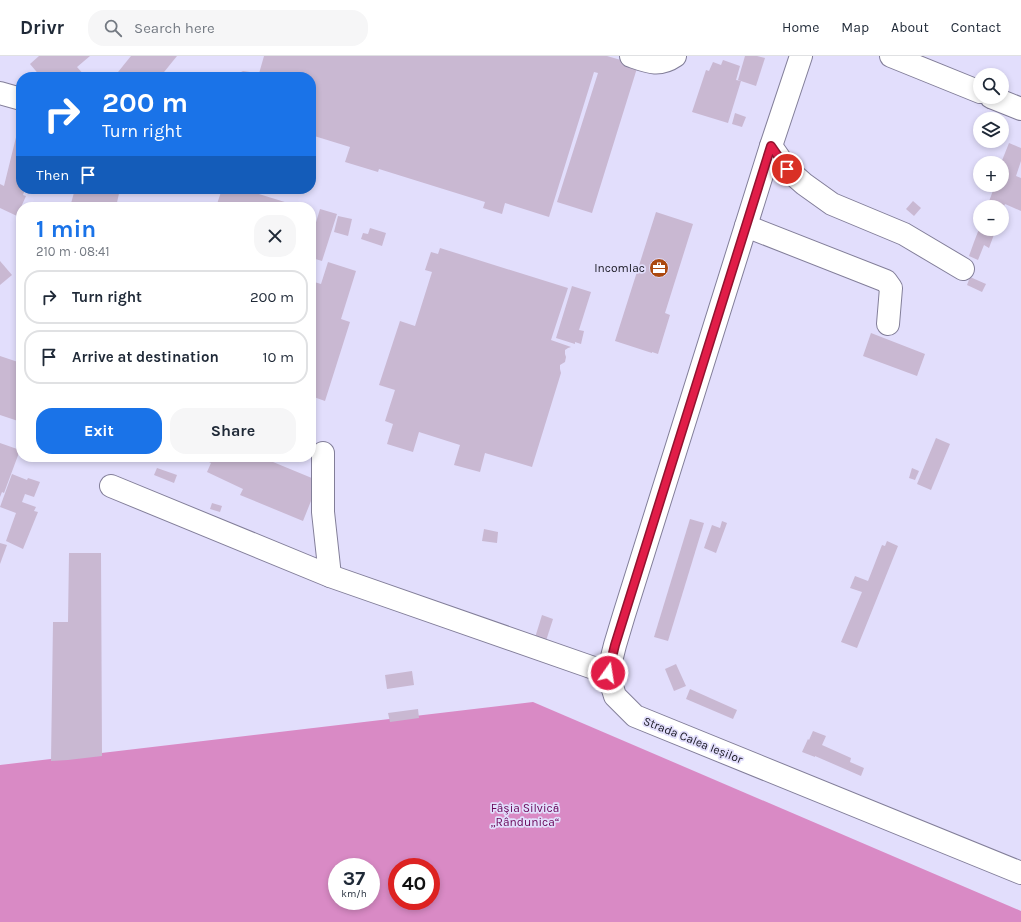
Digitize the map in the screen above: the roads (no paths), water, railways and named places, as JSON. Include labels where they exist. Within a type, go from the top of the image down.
[{"type":"street","points":[[631,56],[652,63],[662,62],[675,56]]},
{"type":"street","points":[[111,486],[330,576],[608,673],[615,645],[800,56]]},
{"type":"street","points":[[891,56],[973,89]]},
{"type":"street","points":[[0,93],[16,98]]},
{"type":"street","points":[[1008,104],[1021,109]]},
{"type":"street","points":[[771,146],[787,169],[804,184],[832,204],[904,234],[962,269]]},
{"type":"street","points":[[746,226],[886,281],[891,288],[888,324]]},
{"type":"street","points":[[323,453],[323,512],[330,576]]},
{"type":"street","name":"Strada Calea Ieșilor","points":[[608,673],[615,696],[635,716],[1021,873]]},
{"type":"place","name":"Incomlac","points":[[659,268]]},
{"type":"park label","name":"Fâşia Silvică „Rândunica“","points":[[525,815]]}]
